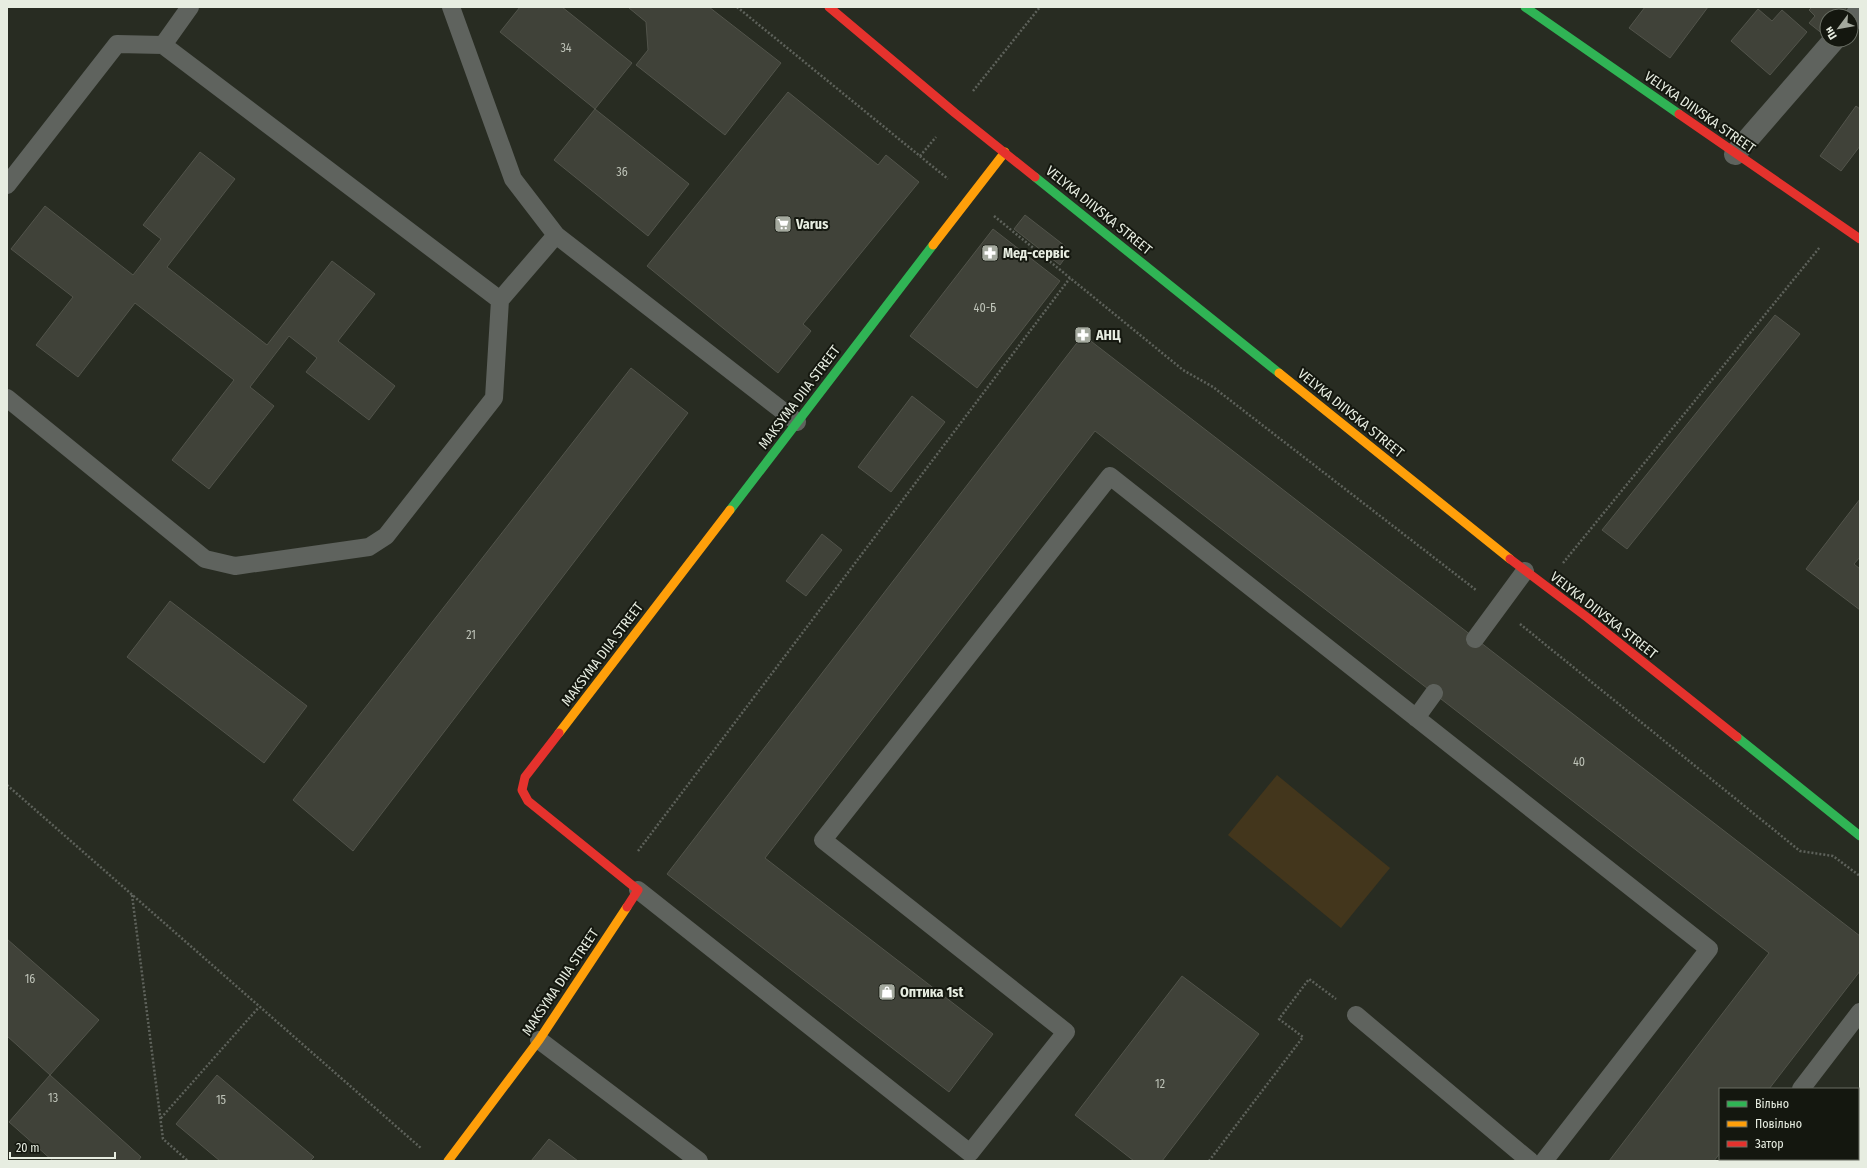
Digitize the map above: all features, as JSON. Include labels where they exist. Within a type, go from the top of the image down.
[{"type":"main road","name":"VELYKA DIIVSKA STREET","points":[[829,7],[955,113],[1525,571],[1588,618],[1860,836]]},
{"type":"main road","name":"VELYKA DIIVSKA STREET","points":[[1525,7],[1860,240]]},
{"type":"main road","name":"MAKSYMA DIIA STREET","points":[[448,1161],[539,1040],[638,890],[528,801],[522,790],[525,777],[1004,152]]},
{"type":"street","points":[[1735,154],[1827,48]]},
{"type":"lane","points":[[163,45],[190,7]]},
{"type":"lane","points":[[451,7],[513,179],[556,235],[797,422]]},
{"type":"lane","points":[[7,185],[117,44],[163,45],[500,300]]},
{"type":"lane","points":[[7,398],[205,559],[235,566],[369,547],[386,536],[494,398],[500,300],[556,235]]},
{"type":"lane","points":[[638,890],[970,1153],[1066,1032],[823,840],[1110,476],[1709,949],[1544,1161]]},
{"type":"lane","points":[[1476,639],[1525,571]]},
{"type":"lane","points":[[1416,718],[1434,693]]},
{"type":"lane","points":[[1802,1088],[1860,1012]]},
{"type":"lane","points":[[1356,1015],[1530,1161]]},
{"type":"lane","points":[[539,1040],[699,1161]]},
{"type":"path","points":[[737,7],[1183,370],[1213,388],[1499,607],[1800,851],[1833,856],[1860,876]]},
{"type":"path","points":[[920,156],[1040,7]]},
{"type":"path","points":[[1545,586],[1838,225]]},
{"type":"path","points":[[619,876],[1070,278]]},
{"type":"path","points":[[7,785],[424,1151]]},
{"type":"path","points":[[132,894],[163,1139],[188,1161]]},
{"type":"path","points":[[1209,1161],[1303,1037],[1279,1019],[1309,979],[1356,1015]]},
{"type":"path","points":[[161,1119],[259,1006]]},
{"type":"shaded area","points":[[1277,775],[1390,868],[1341,928],[1228,835]]},
{"type":"building","points":[[520,7],[562,7],[632,63],[595,109],[500,32]]},
{"type":"building","points":[[709,7],[781,63],[725,135],[636,65],[648,50],[646,22],[629,8]]},
{"type":"building","points":[[1645,7],[1708,7],[1670,58],[1629,28]]},
{"type":"building","points":[[1812,7],[1847,7],[1819,8],[1819,31],[1809,23],[1815,16],[1809,10]]},
{"type":"building","points":[[1758,9],[1772,21],[1782,10],[1807,32],[1770,75],[1731,41]]},
{"type":"building","name":"Varus","points":[[788,92],[878,165],[886,155],[919,182],[803,324],[811,331],[778,373],[647,266]]},
{"type":"building","points":[[1856,106],[1860,109],[1860,146],[1841,171],[1820,156]]},
{"type":"building","points":[[595,109],[689,184],[648,236],[554,160]]},
{"type":"building","points":[[200,152],[235,179],[167,267],[267,345],[332,261],[375,294],[338,341],[395,386],[369,420],[306,372],[317,358],[289,336],[250,387],[274,406],[209,489],[172,460],[234,380],[135,303],[78,377],[36,345],[73,297],[11,249],[45,206],[133,275],[161,239],[143,225]]},
{"type":"building","points":[[1025,215],[1065,246],[1059,254],[1065,258],[1060,265],[1014,229]]},
{"type":"building","points":[[993,229],[1060,281],[977,388],[910,336]]},
{"type":"building","points":[[1775,315],[1800,334],[1627,549],[1602,530]]},
{"type":"building","points":[[1083,335],[1860,936],[1860,971],[1770,1088],[1719,1088],[1719,1154],[1714,1161],[1609,1161],[1769,953],[1095,431],[765,858],[993,1034],[949,1092],[667,874]]},
{"type":"building","points":[[631,368],[688,413],[353,851],[293,800]]},
{"type":"building","points":[[912,396],[945,422],[891,492],[858,467]]},
{"type":"building","points":[[1860,499],[1860,557],[1854,564],[1860,569],[1860,610],[1806,569]]},
{"type":"building","points":[[822,534],[842,550],[806,596],[786,581]]},
{"type":"building","points":[[170,601],[307,706],[264,763],[127,657]]},
{"type":"building","points":[[7,939],[99,1020],[50,1075],[7,1036]]},
{"type":"building","points":[[1182,976],[1259,1034],[1162,1161],[1134,1161],[1075,1115]]},
{"type":"building","points":[[50,1075],[141,1157],[138,1161],[53,1161],[9,1122]]},
{"type":"building","points":[[217,1075],[314,1157],[310,1161],[220,1161],[176,1124]]},
{"type":"building","points":[[549,1139],[578,1161],[531,1161]]},
{"type":"traffic: fast","points":[[1525,7],[1679,114]]},
{"type":"traffic: fast","points":[[1035,177],[1279,373]]},
{"type":"traffic: fast","points":[[730,510],[933,245]]},
{"type":"traffic: fast","points":[[1737,737],[1860,836]]},
{"type":"traffic: slow","points":[[933,245],[1005,152]]},
{"type":"traffic: slow","points":[[1279,373],[1510,559]]},
{"type":"traffic: slow","points":[[559,733],[730,510]]},
{"type":"traffic: slow","points":[[448,1161],[539,1040],[627,907]]},
{"type":"traffic: jam","points":[[829,7],[955,113],[1035,177]]},
{"type":"traffic: jam","points":[[1679,114],[1860,239]]},
{"type":"traffic: jam","points":[[1510,559],[1588,618],[1737,737]]},
{"type":"traffic: jam","points":[[559,733],[525,777],[522,790],[528,801],[638,890],[627,907]]},
{"type":"place","name":"Varus","points":[[783,224]]},
{"type":"place","name":"Мед-сервіс","points":[[990,253]]},
{"type":"place","name":"АНЦ","points":[[1083,335]]},
{"type":"place","name":"Оптика 1st","points":[[887,992]]}]
